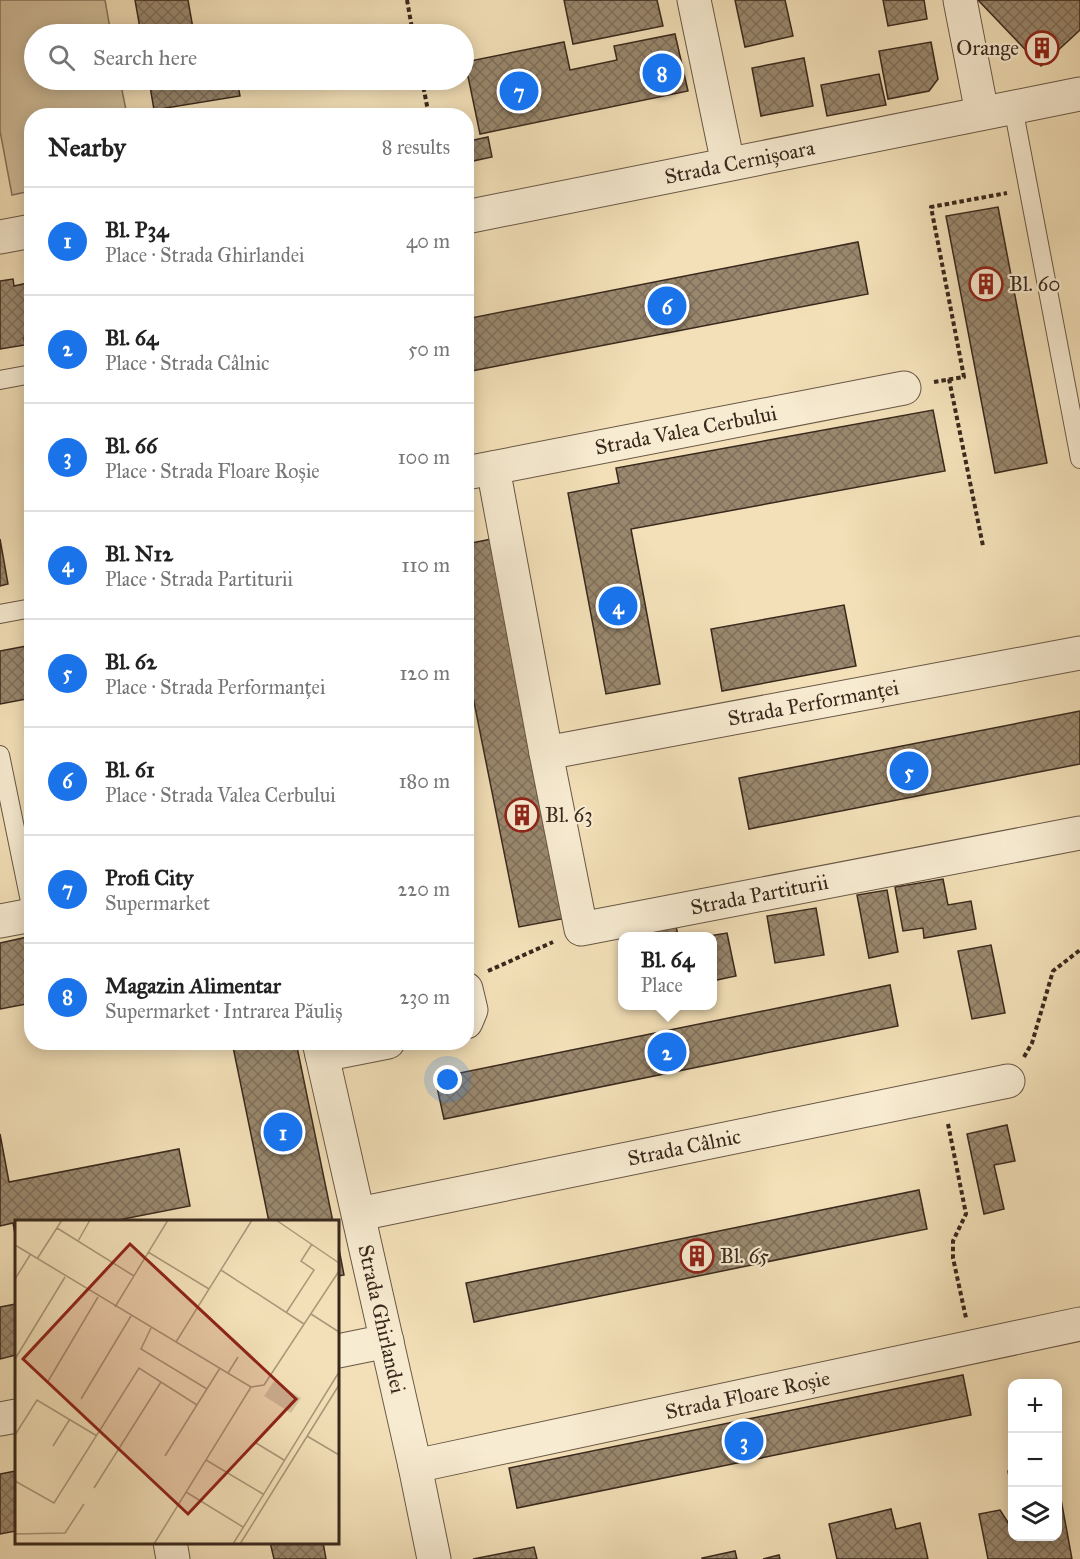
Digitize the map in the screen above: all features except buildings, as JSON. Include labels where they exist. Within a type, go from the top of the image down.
[{"type":"street","points":[[694,0],[728,164]]},
{"type":"street","points":[[960,0],[997,110]]},
{"type":"street","name":"Strada Cernișoara","points":[[474,215],[1080,94]]},
{"type":"street","points":[[0,237],[24,232]]},
{"type":"street","name":"Strada Valea Cerbului","points":[[480,470],[904,388]]},
{"type":"street","points":[[480,470],[546,753],[581,929]]},
{"type":"street","name":"Strada Performanței","points":[[546,753],[1080,653]]},
{"type":"street","name":"Strada Partiturii","points":[[581,929],[1080,833]]},
{"type":"street","points":[[0,921],[24,915]]},
{"type":"street","points":[[474,995],[477,980]]},
{"type":"street","name":"Strada Ghirlandei","points":[[321,1050],[434,1559]]},
{"type":"street","name":"Strada Câlnic","points":[[359,1214],[1008,1081]]},
{"type":"street","name":"Strada Floare Roșie","points":[[415,1466],[1080,1324]]},
{"type":"street","points":[[339,1351],[387,1341]]},
{"type":"street","points":[[0,1419],[15,1416]]},
{"type":"street","points":[[170,1544],[173,1559]]},
{"type":"lane","points":[[997,110],[1028,189],[1080,459]]},
{"type":"lane","points":[[0,380],[24,376]]},
{"type":"lane","points":[[0,614],[24,610]]},
{"type":"lane","points":[[0,755],[24,874]]},
{"type":"path","points":[[407,0],[412,24]]},
{"type":"path","points":[[424,90],[427,108]]},
{"type":"path","points":[[964,376],[931,207],[1028,189]]},
{"type":"path","points":[[949,379],[983,546]]},
{"type":"path","points":[[477,980],[581,929]]},
{"type":"path","points":[[1008,1081],[1032,1043],[1053,971],[1080,950]]},
{"type":"path","points":[[942,1094],[966,1214],[953,1241],[953,1258],[973,1347]]},
{"type":"shaded area","points":[[0,0],[105,0],[109,24],[24,24],[24,90],[122,90],[126,108],[24,108],[24,192],[12,195],[0,131]]},
{"type":"place","name":"Orange","points":[[1042,48]]},
{"type":"place","name":"Magazin Alimentar","points":[[662,73]]},
{"type":"place","name":"Profi City","points":[[519,91]]},
{"type":"place","name":"Bl. 60","points":[[986,284]]},
{"type":"place","name":"Bl. 61","points":[[667,306]]},
{"type":"place","name":"Bl. N12","points":[[618,606]]},
{"type":"place","name":"Bl. 62","points":[[909,771]]},
{"type":"place","name":"Bl. 63","points":[[522,815]]},
{"type":"place","name":"Bl. 64","points":[[667,1052]]},
{"type":"place","name":"Bl. P34","points":[[283,1132]]},
{"type":"place","name":"Bl. 65","points":[[697,1256]]},
{"type":"place","name":"Bl. 66","points":[[744,1441]]}]
